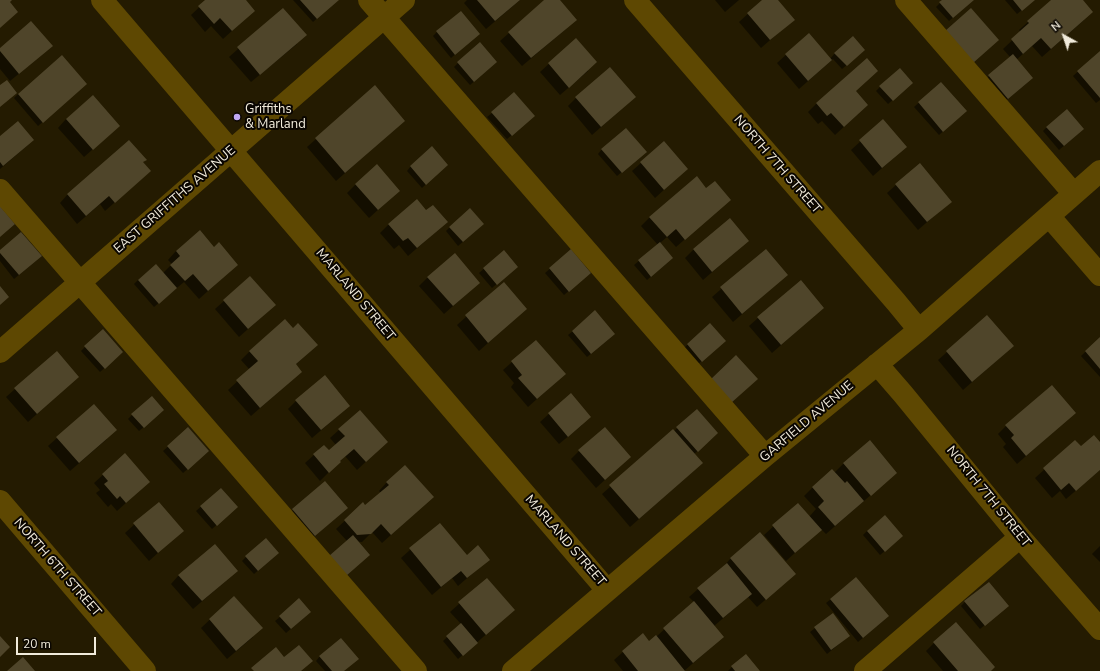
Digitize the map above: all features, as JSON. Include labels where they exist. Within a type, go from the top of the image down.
[{"type":"street","name":"MARLAND STREET","points":[[102,0],[607,590]]},
{"type":"street","points":[[369,0],[766,456]]},
{"type":"street","name":"EAST GRIFFITHS AVENUE","points":[[0,352],[404,0]]},
{"type":"street","name":"NORTH 7TH STREET","points":[[635,0],[919,330]]},
{"type":"street","points":[[906,0],[1074,194]]},
{"type":"street","name":"GARFIELD AVENUE","points":[[513,671],[766,456],[919,330],[1100,171]]},
{"type":"street","points":[[0,190],[416,671]]},
{"type":"street","points":[[1049,216],[1100,275]]},
{"type":"street","name":"NORTH 7TH STREET","points":[[877,364],[1020,537],[1100,629]]},
{"type":"street","name":"NORTH 6TH STREET","points":[[0,501],[145,671]]},
{"type":"street","points":[[865,671],[1020,537]]},
{"type":"building","points":[[0,0],[12,0],[10,2],[18,12],[0,28]]},
{"type":"building","points":[[205,0],[246,0],[255,11],[232,31],[220,18],[214,24],[198,6]]},
{"type":"building","points":[[300,0],[339,0],[317,19]]},
{"type":"building","points":[[477,0],[520,0],[495,21]]},
{"type":"building","points":[[544,0],[560,0],[577,20],[531,58],[508,32]]},
{"type":"building","points":[[762,0],[778,0],[795,20],[770,40],[747,13]]},
{"type":"building","points":[[942,0],[974,0],[953,18],[939,2]]},
{"type":"building","points":[[1013,0],[1035,0],[1022,11]]},
{"type":"building","points":[[1051,0],[1083,0],[1093,12],[1051,49],[1041,38],[1023,54],[1011,39],[1029,23],[1027,21]]},
{"type":"building","points":[[283,8],[307,35],[260,75],[237,47]]},
{"type":"building","points":[[971,8],[999,40],[973,63],[945,31]]},
{"type":"building","points":[[461,11],[480,34],[455,55],[436,31]]},
{"type":"building","points":[[31,21],[53,46],[19,74],[0,51],[0,48]]},
{"type":"building","points":[[809,33],[832,60],[808,81],[785,54]]},
{"type":"building","points":[[853,36],[865,50],[847,66],[834,53]]},
{"type":"building","points":[[576,38],[597,62],[569,88],[548,63]]},
{"type":"building","points":[[480,42],[497,62],[474,82],[457,62]]},
{"type":"building","points":[[1100,51],[1100,98],[1077,71]]},
{"type":"building","points":[[1013,54],[1033,78],[1008,99],[988,75]]},
{"type":"building","points":[[62,55],[87,84],[43,123],[18,94]]},
{"type":"building","points":[[867,58],[878,71],[856,91],[868,105],[844,127],[831,113],[827,116],[816,103]]},
{"type":"building","points":[[610,67],[636,97],[601,127],[575,97]]},
{"type":"building","points":[[900,68],[913,83],[893,101],[879,86]]},
{"type":"building","points":[[7,80],[17,93],[0,107],[0,85]]},
{"type":"building","points":[[941,82],[967,111],[943,132],[918,102]]},
{"type":"building","points":[[375,85],[405,121],[345,173],[315,138]]},
{"type":"building","points":[[514,92],[535,116],[512,136],[491,112]]},
{"type":"building","points":[[93,95],[120,126],[93,150],[66,119]]},
{"type":"building","points":[[1067,109],[1084,129],[1064,146],[1046,127]]},
{"type":"building","points":[[883,119],[907,147],[882,168],[859,140]]},
{"type":"building","points":[[18,121],[34,140],[3,166],[0,162],[0,136]]},
{"type":"building","points":[[626,128],[647,152],[622,173],[601,149]]},
{"type":"building","points":[[129,140],[147,160],[143,162],[151,171],[115,203],[109,196],[86,216],[67,194]]},
{"type":"building","points":[[664,141],[688,169],[664,190],[640,162]]},
{"type":"building","points":[[432,146],[448,165],[426,185],[410,166]]},
{"type":"building","points":[[920,163],[952,202],[927,222],[895,184]]},
{"type":"building","points":[[377,164],[400,191],[378,210],[355,184]]},
{"type":"building","points":[[697,176],[706,188],[715,181],[731,200],[685,240],[676,229],[667,237],[649,217]]},
{"type":"building","points":[[417,199],[426,210],[433,205],[448,222],[417,248],[408,238],[403,241],[388,224]]},
{"type":"building","points":[[0,206],[15,224],[0,237]]},
{"type":"building","points":[[470,208],[484,224],[463,242],[449,227]]},
{"type":"building","points":[[730,218],[749,241],[712,272],[693,249]]},
{"type":"building","points":[[200,230],[214,247],[219,242],[238,265],[208,291],[193,274],[185,281],[170,265],[180,256],[176,251]]},
{"type":"building","points":[[21,232],[42,256],[19,275],[0,253],[0,250]]},
{"type":"building","points":[[660,242],[673,258],[651,277],[638,260]]},
{"type":"building","points":[[571,249],[591,273],[569,292],[549,268]]},
{"type":"building","points":[[766,249],[788,275],[742,314],[720,287]]},
{"type":"building","points":[[504,250],[518,267],[497,285],[483,268]]},
{"type":"building","points":[[455,253],[480,283],[453,306],[427,277]]},
{"type":"building","points":[[156,264],[177,288],[159,304],[138,280]]},
{"type":"building","points":[[250,276],[276,305],[248,329],[223,300]]},
{"type":"building","points":[[801,280],[824,308],[781,345],[757,317]]},
{"type":"building","points":[[504,282],[527,309],[488,343],[465,315]]},
{"type":"building","points":[[0,286],[9,297],[0,305]]},
{"type":"building","points":[[595,310],[615,334],[591,354],[572,331]]},
{"type":"building","points":[[987,315],[1014,346],[972,382],[946,351]]},
{"type":"building","points":[[285,319],[293,328],[298,323],[318,345],[296,364],[302,372],[260,408],[236,380],[258,361],[249,351]]},
{"type":"building","points":[[710,323],[726,341],[702,362],[687,344]]},
{"type":"building","points":[[103,329],[123,352],[105,369],[84,346]]},
{"type":"building","points":[[1100,337],[1100,369],[1085,351]]},
{"type":"building","points":[[536,340],[566,374],[537,399],[518,378],[522,375],[511,361]]},
{"type":"building","points":[[57,351],[79,377],[37,414],[14,388]]},
{"type":"building","points":[[736,355],[758,379],[731,403],[710,380]]},
{"type":"building","points":[[325,375],[350,406],[321,430],[295,400]]},
{"type":"building","points":[[1052,385],[1076,413],[1026,456],[1011,438],[1014,435],[1005,425]]},
{"type":"building","points":[[571,393],[591,417],[568,437],[548,413]]},
{"type":"building","points":[[152,396],[164,410],[144,428],[131,414]]},
{"type":"building","points":[[94,404],[117,430],[79,463],[56,437]]},
{"type":"building","points":[[697,409],[718,433],[698,452],[676,427]]},
{"type":"building","points":[[360,410],[388,442],[366,462],[354,449],[329,473],[313,454],[324,445],[329,450],[345,436],[338,429]]},
{"type":"building","points":[[188,427],[209,451],[188,470],[167,446]]},
{"type":"building","points":[[605,427],[631,457],[605,480],[578,450]]},
{"type":"building","points":[[673,429],[703,463],[639,519],[609,485]]},
{"type":"building","points":[[1094,435],[1100,442],[1100,470],[1076,491],[1069,483],[1061,490],[1043,468],[1075,440],[1081,446]]},
{"type":"building","points":[[870,440],[897,473],[871,496],[843,463]]},
{"type":"building","points":[[125,453],[150,482],[126,503],[120,496],[117,499],[104,484],[108,481],[102,474]]},
{"type":"building","points":[[405,465],[434,497],[391,535],[381,524],[371,534],[357,535],[344,520],[363,502],[365,505],[389,485],[386,482]]},
{"type":"building","points":[[832,469],[845,483],[847,481],[864,501],[835,526],[818,507],[824,501],[812,487]]},
{"type":"building","points":[[325,481],[348,508],[315,536],[292,509]]},
{"type":"building","points":[[221,488],[238,507],[217,526],[200,506]]},
{"type":"building","points":[[159,502],[184,531],[158,553],[133,523]]},
{"type":"building","points":[[798,503],[822,530],[795,553],[772,525]]},
{"type":"building","points":[[885,515],[903,536],[885,552],[867,531]]},
{"type":"building","points":[[440,523],[467,555],[478,545],[490,560],[467,578],[461,571],[441,587],[409,548]]},
{"type":"building","points":[[760,532],[796,574],[766,600],[730,558]]},
{"type":"building","points":[[353,535],[370,555],[346,576],[329,556]]},
{"type":"building","points":[[266,538],[279,553],[258,571],[245,556]]},
{"type":"building","points":[[215,544],[238,571],[202,601],[178,575]]},
{"type":"building","points":[[727,563],[752,594],[723,618],[697,588]]},
{"type":"building","points":[[856,577],[889,616],[863,638],[830,599]]},
{"type":"building","points":[[487,578],[515,610],[486,635],[458,602]]},
{"type":"building","points":[[989,582],[1009,606],[985,626],[964,601]]},
{"type":"building","points":[[234,596],[263,628],[236,651],[209,619]]},
{"type":"building","points":[[299,598],[311,612],[291,629],[279,616]]},
{"type":"building","points":[[694,601],[724,637],[693,663],[663,628]]},
{"type":"building","points":[[833,613],[850,636],[831,650],[814,627]]},
{"type":"building","points":[[956,622],[995,667],[991,671],[958,671],[933,642]]},
{"type":"building","points":[[461,623],[478,643],[463,656],[446,636]]},
{"type":"building","points":[[643,633],[649,641],[656,635],[685,671],[638,671],[622,651]]},
{"type":"building","points":[[0,636],[10,647],[0,657]]},
{"type":"building","points":[[341,638],[359,659],[344,671],[332,671],[319,656]]},
{"type":"building","points":[[299,645],[313,661],[301,671],[254,671],[251,668],[276,647],[284,657]]},
{"type":"building","points":[[746,654],[760,671],[735,671],[731,666]]},
{"type":"building","points":[[23,657],[35,671],[7,671]]},
{"type":"place","name":"Griffiths & Marland","points":[[237,117]]}]
